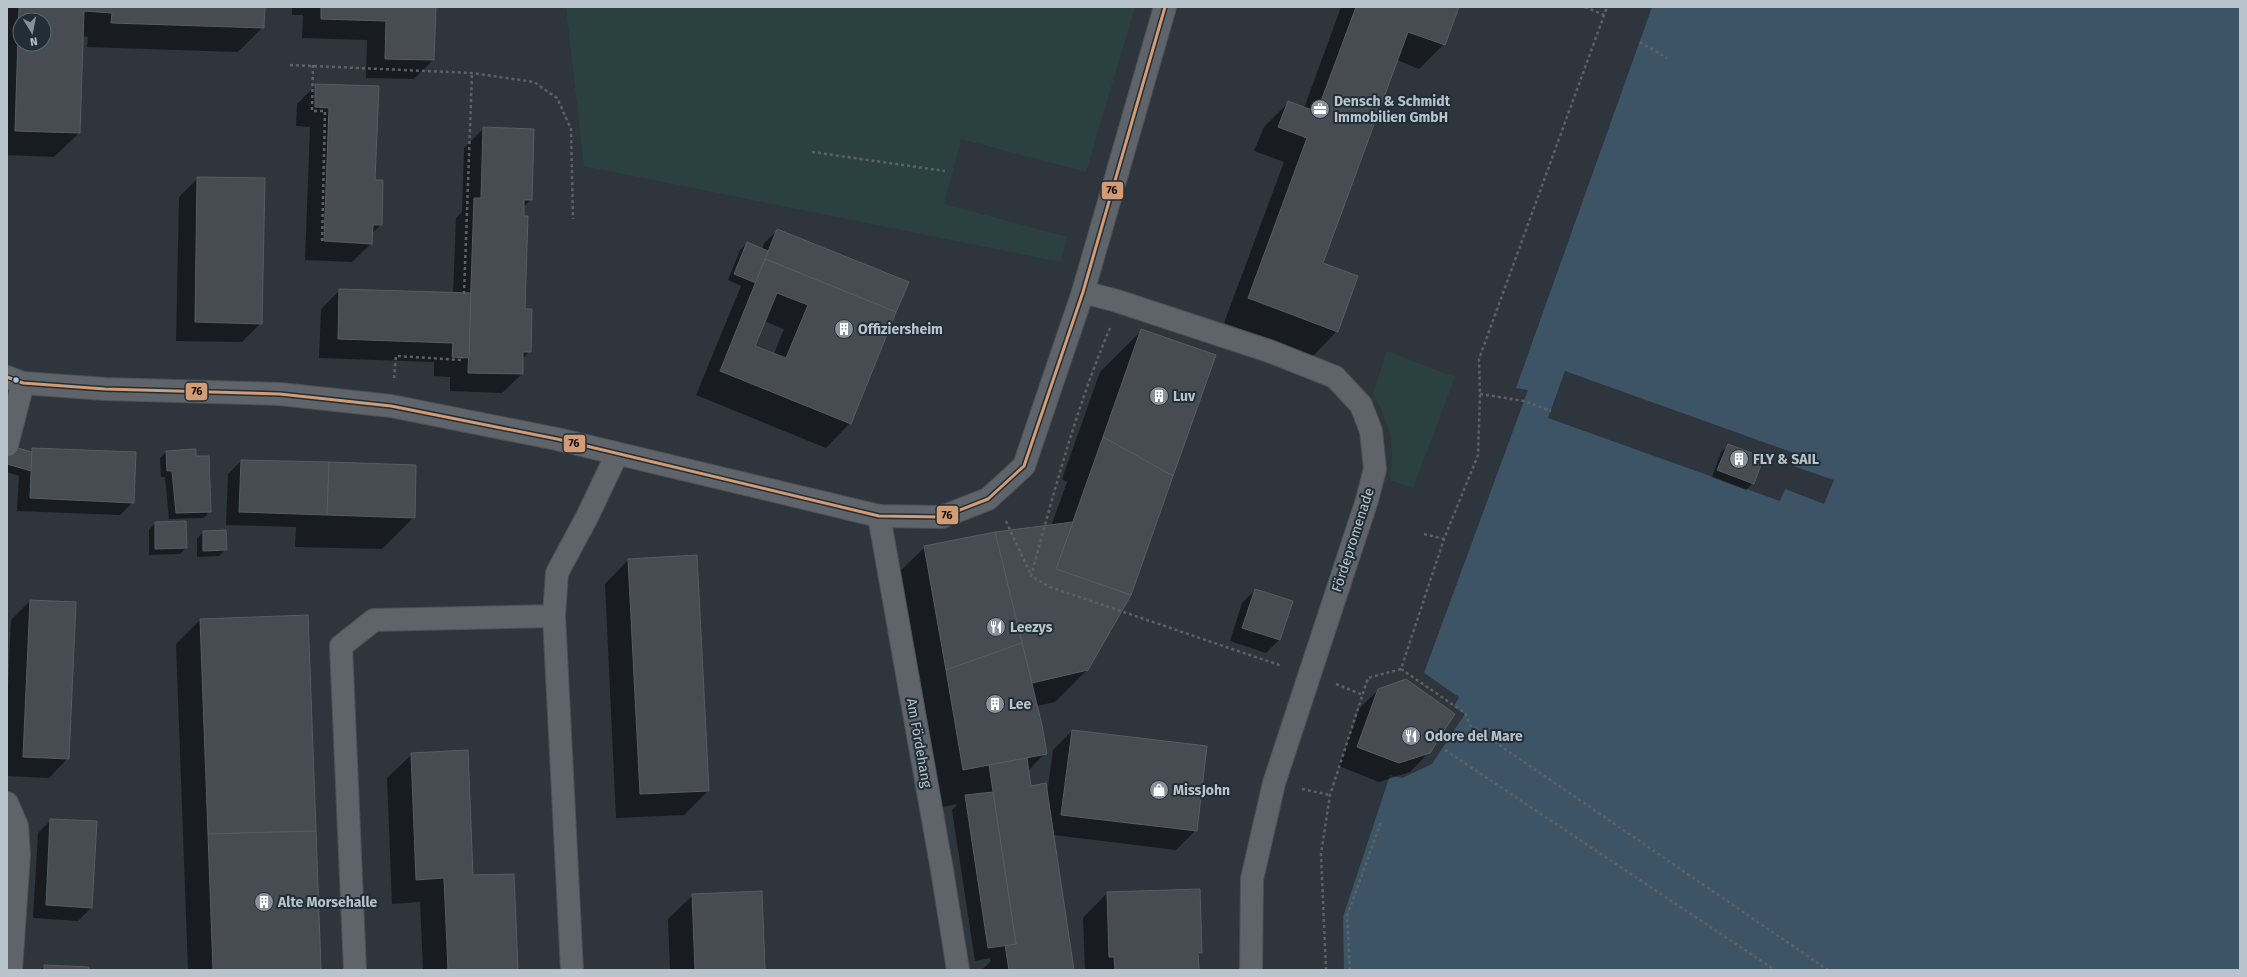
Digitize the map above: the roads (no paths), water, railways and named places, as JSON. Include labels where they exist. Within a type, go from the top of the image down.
[{"type":"street","points":[[7,445],[15,380],[105,389],[280,394],[391,406],[557,439],[879,516],[942,517],[988,499],[1024,466],[1083,292],[1165,7]]},
{"type":"street","name":"Fördepromenade","points":[[1083,292],[1117,300],[1269,351],[1335,378],[1361,405],[1371,432],[1375,469],[1364,512],[1308,674],[1274,783],[1252,879],[1251,970]]},
{"type":"street","points":[[572,970],[554,616],[557,573],[617,454]]},
{"type":"street","name":"Am Fördehang","points":[[879,516],[942,870],[958,970]]},
{"type":"street","points":[[355,970],[341,646],[374,620],[554,616]]},
{"type":"street","points":[[7,803],[17,826],[19,854],[11,970]]},
{"type":"water","points":[[1652,7],[2240,7],[2240,970],[1344,970],[1343,917],[1390,775],[1402,778],[1432,764],[1465,714],[1454,706],[1459,697],[1424,673],[1528,390],[1516,388]]},
{"type":"place","name":"Densch & Schmidt Immobilien GmbH","points":[[1320,109]]},
{"type":"place","name":"Offiziersheim","points":[[844,329]]},
{"type":"place","name":"Luv","points":[[1159,396]]},
{"type":"place","name":"FLY & SAIL","points":[[1739,459]]},
{"type":"place","name":"Leezys","points":[[996,627]]},
{"type":"place","name":"Lee","points":[[995,704]]},
{"type":"place","name":"Odore del Mare","points":[[1411,736]]},
{"type":"place","name":"MissJohn","points":[[1159,790]]},
{"type":"place","name":"Alte Morsehalle","points":[[264,902]]}]
